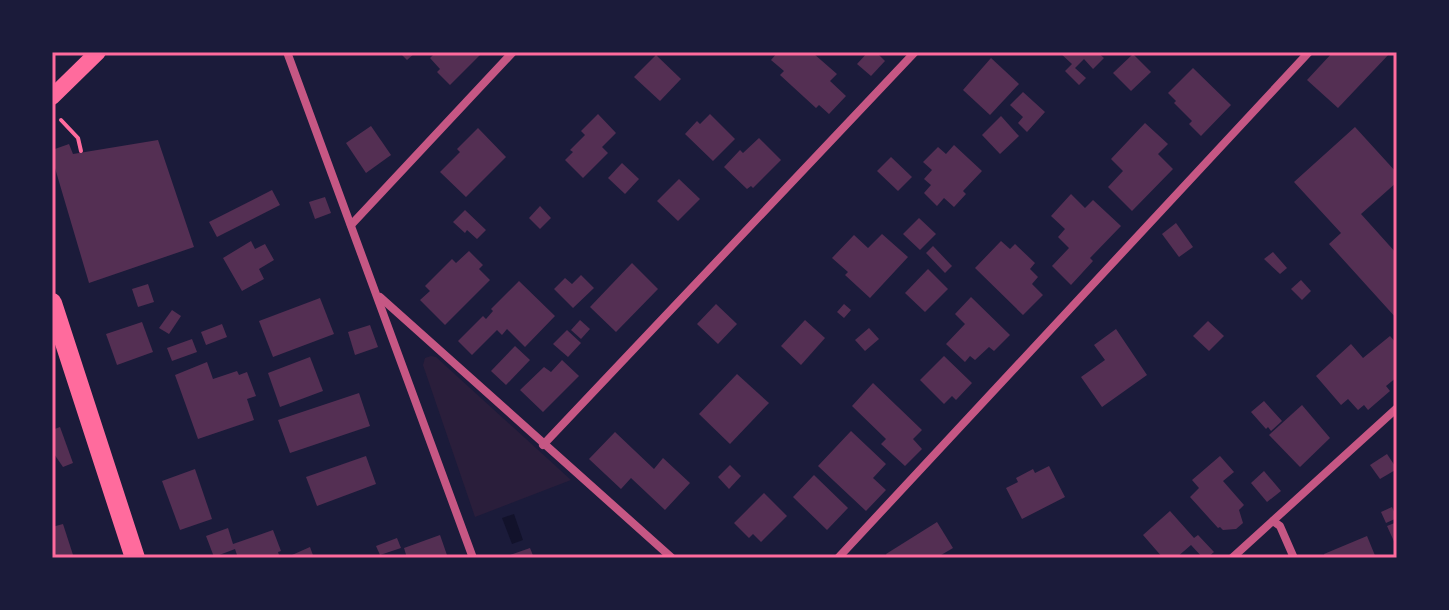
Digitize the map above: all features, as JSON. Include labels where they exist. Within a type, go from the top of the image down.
[{"type":"main road","points":[[52,97],[98,52]]},
{"type":"main road","points":[[52,303],[135,558]]},
{"type":"street","points":[[287,52],[473,558]]},
{"type":"street","points":[[351,225],[513,52]]},
{"type":"street","points":[[543,445],[915,52]]},
{"type":"street","points":[[838,558],[1309,52]]},
{"type":"street","points":[[377,294],[672,558]]},
{"type":"street","points":[[1232,558],[1397,408]]},
{"type":"street","points":[[1273,521],[1280,526],[1294,558]]},
{"type":"path","points":[[61,120],[78,138],[81,151]]},
{"type":"shaded area","points":[[436,357],[571,480],[475,517],[423,365],[425,358]]},
{"type":"shaded area","points":[[514,514],[523,540],[512,544],[502,518]]},
{"type":"building","points":[[399,52],[416,52],[407,60]]},
{"type":"building","points":[[436,52],[483,52],[450,85],[437,72],[440,69],[430,58]]},
{"type":"building","points":[[778,52],[816,52],[814,54],[837,74],[830,81],[846,96],[829,114],[819,105],[816,108],[780,75],[784,71],[771,60]]},
{"type":"building","points":[[868,52],[876,52],[885,61],[871,76],[857,64]]},
{"type":"building","points":[[1059,52],[1097,52],[1104,58],[1093,69],[1084,59],[1075,68],[1086,78],[1079,85],[1065,71],[1072,64]]},
{"type":"building","points":[[1333,52],[1391,52],[1338,108],[1307,80]]},
{"type":"building","points":[[1133,54],[1151,72],[1131,91],[1113,73]]},
{"type":"building","points":[[656,55],[681,79],[660,101],[634,77]]},
{"type":"building","points":[[991,58],[1019,84],[990,115],[963,90]]},
{"type":"building","points":[[1193,68],[1231,105],[1201,136],[1168,93]]},
{"type":"building","points":[[1023,92],[1045,112],[1027,132],[1018,123],[1023,117],[1010,105]]},
{"type":"building","points":[[598,114],[616,133],[602,147],[608,153],[583,178],[565,160],[585,135],[581,131]]},
{"type":"building","points":[[710,114],[735,139],[713,161],[685,134],[697,121],[700,124]]},
{"type":"building","points":[[1001,116],[1019,136],[1000,154],[982,135]]},
{"type":"building","points":[[1145,123],[1168,144],[1158,154],[1173,169],[1132,211],[1108,187],[1123,171],[1111,159]]},
{"type":"building","points":[[371,126],[391,155],[366,173],[346,143]]},
{"type":"building","points":[[1355,127],[1397,173],[1397,182],[1361,214],[1397,254],[1397,319],[1329,244],[1341,233],[1294,182]]},
{"type":"building","points":[[478,128],[506,157],[466,197],[440,172]]},
{"type":"building","points":[[759,138],[781,160],[753,188],[747,189],[724,167],[740,150],[743,153]]},
{"type":"building","points":[[158,140],[194,247],[89,283],[52,150],[69,144],[73,154]]},
{"type":"building","points":[[954,145],[982,171],[963,191],[966,194],[954,207],[944,198],[937,206],[924,193],[931,185],[924,179],[932,170],[923,162],[938,147],[946,154]]},
{"type":"building","points":[[891,157],[912,177],[898,191],[877,171]]},
{"type":"building","points":[[622,163],[639,179],[625,194],[608,178]]},
{"type":"building","points":[[679,179],[700,199],[678,221],[657,201]]},
{"type":"building","points":[[272,190],[280,205],[217,237],[209,222]]},
{"type":"building","points":[[1071,194],[1085,208],[1093,200],[1121,226],[1090,258],[1093,261],[1071,285],[1052,266],[1069,248],[1058,237],[1065,229],[1051,216]]},
{"type":"building","points":[[325,197],[331,213],[315,219],[309,202]]},
{"type":"building","points":[[540,206],[551,218],[540,229],[529,218]]},
{"type":"building","points":[[465,210],[486,230],[477,239],[453,222]]},
{"type":"building","points":[[919,218],[936,234],[920,250],[903,234]]},
{"type":"building","points":[[1176,223],[1193,247],[1179,257],[1162,234]]},
{"type":"building","points":[[882,234],[908,257],[870,298],[832,258],[854,235],[868,248]]},
{"type":"building","points":[[251,241],[255,249],[265,244],[274,260],[259,269],[264,279],[242,291],[223,258]]},
{"type":"building","points":[[1001,241],[1010,249],[1015,244],[1035,263],[1030,269],[1038,277],[1032,284],[1043,295],[1023,315],[975,268]]},
{"type":"building","points":[[933,246],[952,266],[945,273],[926,253]]},
{"type":"building","points":[[469,251],[483,265],[479,269],[490,280],[445,325],[420,300],[430,291],[425,286],[452,259],[456,263]]},
{"type":"building","points":[[1273,252],[1287,268],[1280,274],[1264,259]]},
{"type":"building","points":[[632,263],[658,289],[616,332],[590,307]]},
{"type":"building","points":[[928,269],[948,289],[925,312],[905,293]]},
{"type":"building","points":[[581,275],[594,288],[573,308],[554,289],[565,278],[572,284]]},
{"type":"building","points":[[1301,280],[1311,291],[1302,300],[1291,289]]},
{"type":"building","points":[[519,281],[555,316],[525,347],[507,329],[502,335],[497,330],[472,355],[458,341],[483,316],[486,319],[493,311],[491,309]]},
{"type":"building","points":[[148,284],[154,302],[138,307],[132,289]]},
{"type":"building","points":[[971,297],[1010,335],[994,351],[989,347],[975,360],[970,356],[965,362],[946,344],[965,324],[955,314]]},
{"type":"building","points":[[320,298],[334,334],[273,357],[259,321]]},
{"type":"building","points":[[716,304],[737,324],[718,344],[697,324]]},
{"type":"building","points":[[844,304],[851,310],[844,318],[837,312]]},
{"type":"building","points":[[172,310],[181,316],[169,334],[159,328]]},
{"type":"building","points":[[580,320],[590,329],[581,339],[571,330]]},
{"type":"building","points":[[805,320],[825,338],[801,365],[781,346]]},
{"type":"building","points":[[1208,321],[1224,336],[1209,351],[1193,336]]},
{"type":"building","points":[[142,322],[153,352],[117,365],[106,334]]},
{"type":"building","points":[[222,324],[227,337],[206,345],[201,332]]},
{"type":"building","points":[[370,325],[378,347],[355,355],[348,332]]},
{"type":"building","points":[[869,328],[879,339],[865,351],[855,340]]},
{"type":"building","points":[[1116,329],[1147,375],[1102,407],[1081,377],[1105,360],[1094,345]]},
{"type":"building","points":[[567,330],[581,343],[568,357],[553,344]]},
{"type":"building","points":[[1390,336],[1397,344],[1397,377],[1386,386],[1390,391],[1368,410],[1364,405],[1358,410],[1348,399],[1341,405],[1316,376],[1351,344],[1363,358]]},
{"type":"building","points":[[192,339],[197,352],[172,361],[167,348]]},
{"type":"building","points":[[515,346],[530,360],[506,385],[491,371]]},
{"type":"building","points":[[944,356],[972,383],[956,400],[952,396],[944,404],[920,380]]},
{"type":"building","points":[[310,357],[323,391],[280,407],[268,373]]},
{"type":"building","points":[[562,360],[579,376],[543,412],[520,390],[544,367],[551,372]]},
{"type":"building","points":[[207,362],[213,379],[237,371],[239,375],[247,372],[256,396],[247,399],[254,420],[198,439],[175,375]]},
{"type":"building","points":[[737,374],[769,403],[730,444],[699,414]]},
{"type":"building","points":[[873,383],[922,430],[913,439],[922,449],[905,466],[881,444],[886,439],[852,406]]},
{"type":"building","points":[[359,393],[370,426],[290,453],[278,420]]},
{"type":"building","points":[[1264,401],[1282,421],[1271,431],[1251,412]]},
{"type":"building","points":[[1302,405],[1330,438],[1300,467],[1269,435]]},
{"type":"building","points":[[60,427],[73,463],[63,467],[52,451],[52,430]]},
{"type":"building","points":[[851,431],[886,464],[873,478],[886,490],[866,511],[818,466]]},
{"type":"building","points":[[615,432],[654,469],[663,458],[690,483],[665,510],[631,478],[621,489],[589,459]]},
{"type":"building","points":[[1387,454],[1397,469],[1380,479],[1370,465]]},
{"type":"building","points":[[366,456],[376,484],[317,506],[306,477]]},
{"type":"building","points":[[1220,456],[1234,472],[1223,481],[1244,505],[1239,510],[1243,523],[1236,529],[1218,528],[1190,497],[1199,488],[1192,480]]},
{"type":"building","points":[[730,465],[741,476],[729,489],[718,477]]},
{"type":"building","points":[[1049,466],[1065,497],[1022,519],[1006,488],[1018,482],[1016,478],[1033,469],[1035,473]]},
{"type":"building","points":[[195,469],[212,519],[180,530],[162,481]]},
{"type":"building","points":[[1264,471],[1281,491],[1267,502],[1251,483]]},
{"type":"building","points":[[814,475],[848,508],[827,530],[793,497]]},
{"type":"building","points":[[764,493],[787,516],[761,542],[753,534],[749,538],[734,523]]},
{"type":"building","points":[[1392,507],[1397,518],[1386,523],[1381,512]]},
{"type":"building","points":[[1170,511],[1194,538],[1198,535],[1214,552],[1203,558],[1191,545],[1176,558],[1163,558],[1143,535]]},
{"type":"building","points":[[937,522],[953,548],[936,558],[888,558],[886,554]]},
{"type":"building","points":[[1397,522],[1397,548],[1387,526]]},
{"type":"building","points":[[63,524],[74,558],[52,558],[52,527]]},
{"type":"building","points":[[228,528],[233,544],[273,530],[281,551],[278,552],[280,558],[238,558],[235,549],[214,557],[206,536]]},
{"type":"building","points":[[440,535],[448,558],[407,558],[404,548]]},
{"type":"building","points":[[1367,536],[1376,558],[1325,558],[1324,554]]},
{"type":"building","points":[[397,538],[401,548],[380,555],[376,546]]},
{"type":"building","points":[[310,547],[314,558],[293,558],[292,555]]},
{"type":"building","points":[[530,548],[534,558],[502,558]]}]
